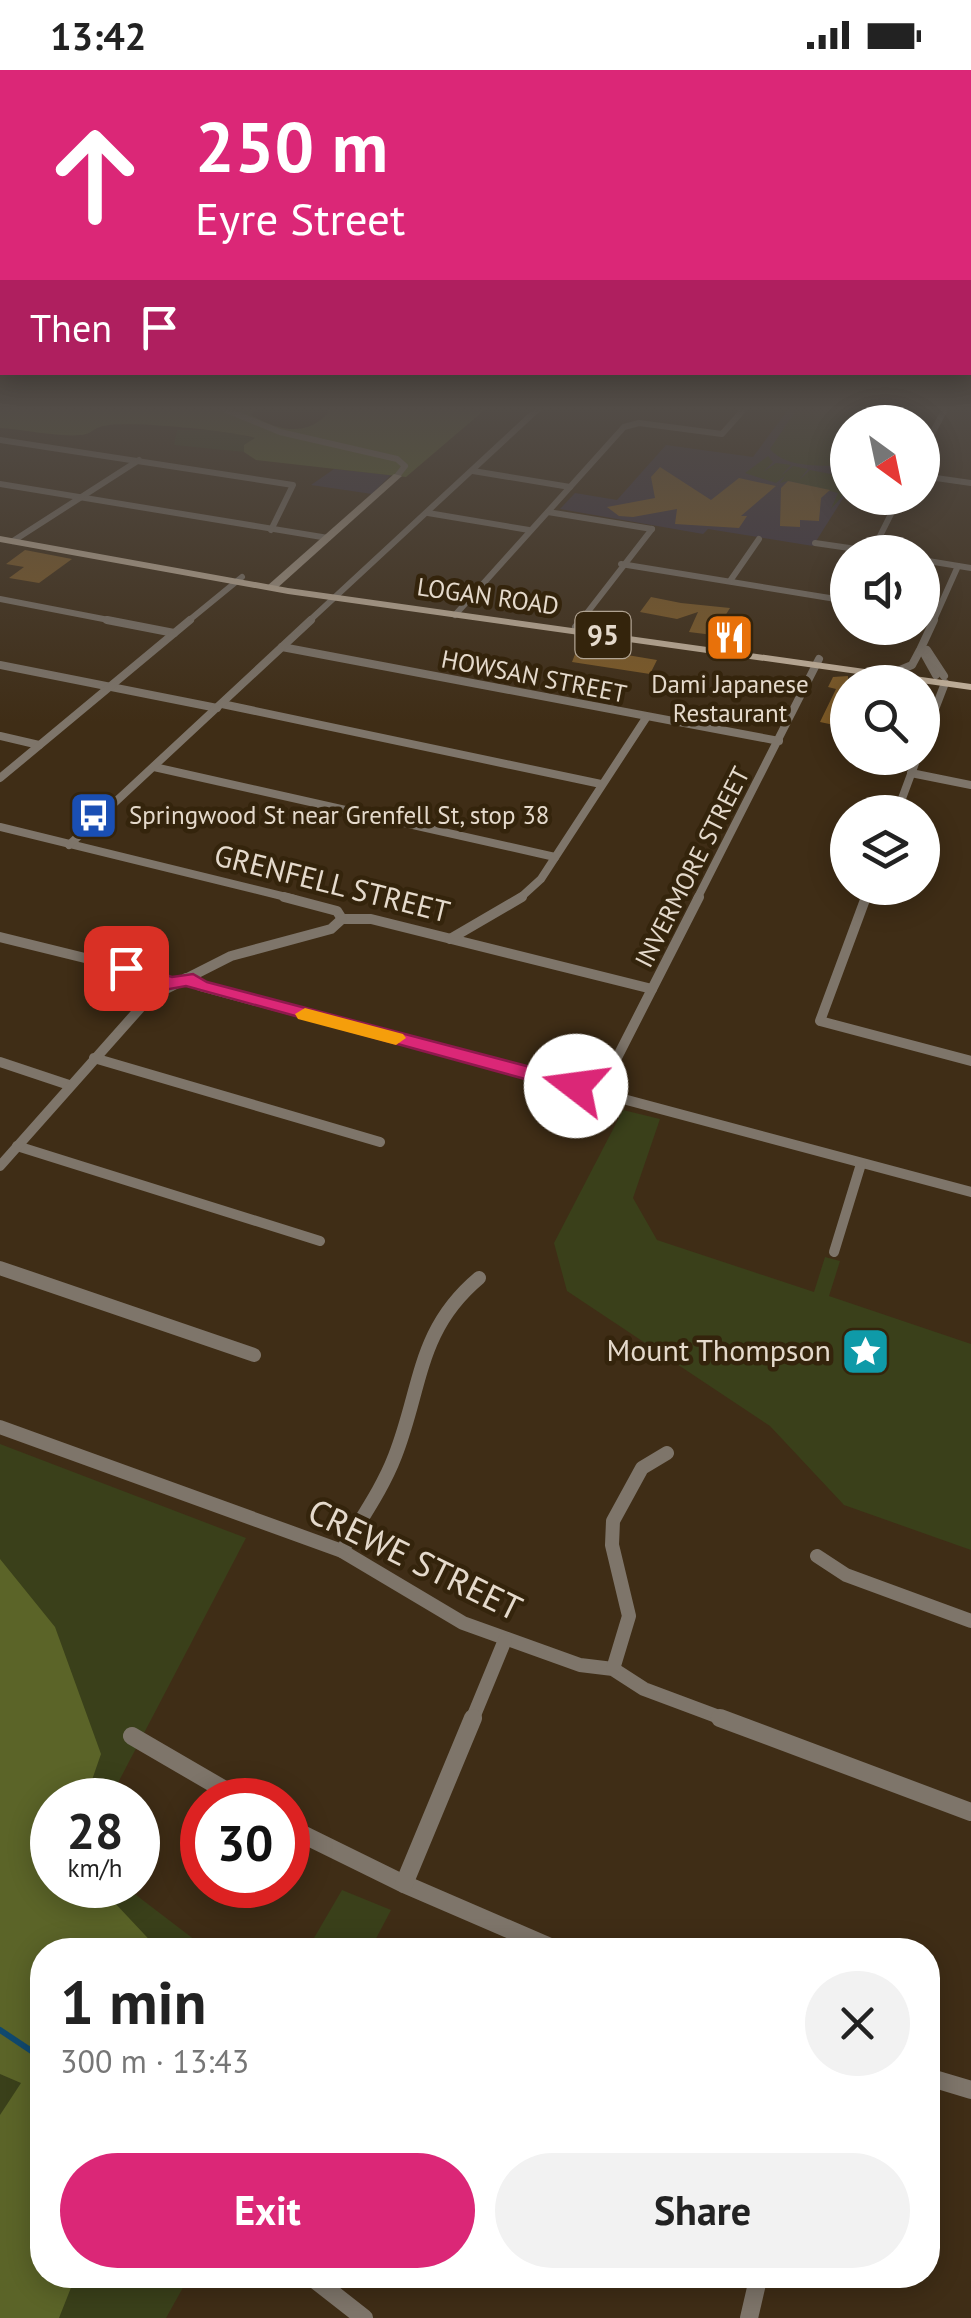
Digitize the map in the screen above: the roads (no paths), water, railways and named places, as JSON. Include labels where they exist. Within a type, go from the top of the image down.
[{"type":"main road","name":"LOGAN ROAD","points":[[0,536],[340,595],[971,684]]},
{"type":"main road","name":"LOGAN ROAD","points":[[457,612],[849,665]]},
{"type":"street","points":[[17,539],[59,512]]},
{"type":"street","points":[[163,512],[328,538]]},
{"type":"street","points":[[271,530],[280,512]]},
{"type":"street","points":[[275,585],[357,512]]},
{"type":"street","points":[[69,846],[428,512],[529,530]]},
{"type":"street","points":[[457,612],[548,512],[652,529],[621,564],[576,627]]},
{"type":"street","points":[[730,581],[759,539]]},
{"type":"street","points":[[815,543],[830,545]]},
{"type":"street","points":[[940,563],[971,568]]},
{"type":"street","points":[[621,564],[830,597]]},
{"type":"street","points":[[940,607],[958,566]]},
{"type":"street","points":[[0,778],[239,579]]},
{"type":"street","points":[[0,600],[174,633]]},
{"type":"street","points":[[925,645],[942,678],[940,684]]},
{"type":"street","name":"HOWSAN STREET","points":[[282,647],[779,741]]},
{"type":"street","name":"INVERMORE STREET","points":[[599,1092],[818,662]]},
{"type":"street","points":[[0,665],[602,784]]},
{"type":"street","points":[[450,939],[516,901],[541,879],[646,718]]},
{"type":"street","points":[[0,736],[39,745]]},
{"type":"street","points":[[154,767],[555,857]]},
{"type":"street","points":[[922,775],[971,785]]},
{"type":"street","name":"GRENFELL STREET","points":[[0,827],[322,906],[337,911],[342,918],[370,918],[652,989]]},
{"type":"street","points":[[863,905],[820,1021],[971,1062]]},
{"type":"street","points":[[0,1166],[140,1004],[186,978],[253,949],[331,930],[342,918]]},
{"type":"street","points":[[0,937],[158,976],[170,986]]},
{"type":"street","points":[[186,978],[200,986],[971,1192]]},
{"type":"street","points":[[94,1058],[380,1142]]},
{"type":"street","points":[[0,1062],[69,1085]]},
{"type":"street","points":[[17,1146],[320,1240]]},
{"type":"street","points":[[834,1252],[861,1164]]},
{"type":"street","points":[[0,1268],[254,1355]]},
{"type":"street","points":[[342,1551],[394,1461],[405,1430],[414,1376],[451,1298],[479,1278]]},
{"type":"street","name":"CREWE STREET","points":[[0,1427],[342,1551],[463,1623],[505,1640],[580,1665],[613,1668],[644,1689],[971,1812]]},
{"type":"street","points":[[613,1668],[629,1616],[612,1545],[613,1520],[642,1468],[667,1453]]},
{"type":"street","points":[[817,1556],[846,1575],[971,1620]]},
{"type":"street","points":[[404,1884],[505,1640]]},
{"type":"street","points":[[132,1736],[204,1778]]},
{"type":"street","points":[[310,1838],[529,1938]]},
{"type":"street","points":[[940,2081],[971,2090]]},
{"type":"street","points":[[326,2288],[364,2318]]},
{"type":"street","points":[[749,2318],[755,2288]]},
{"type":"waterway","points":[[0,2030],[30,2050]]},
{"type":"place","name":"Dami Japanese Restaurant","points":[[730,638]]},
{"type":"place","name":"Springwood St near Grenfell St, stop 38","points":[[94,815]]},
{"type":"place","name":"Mount Thompson","points":[[866,1351]]}]
